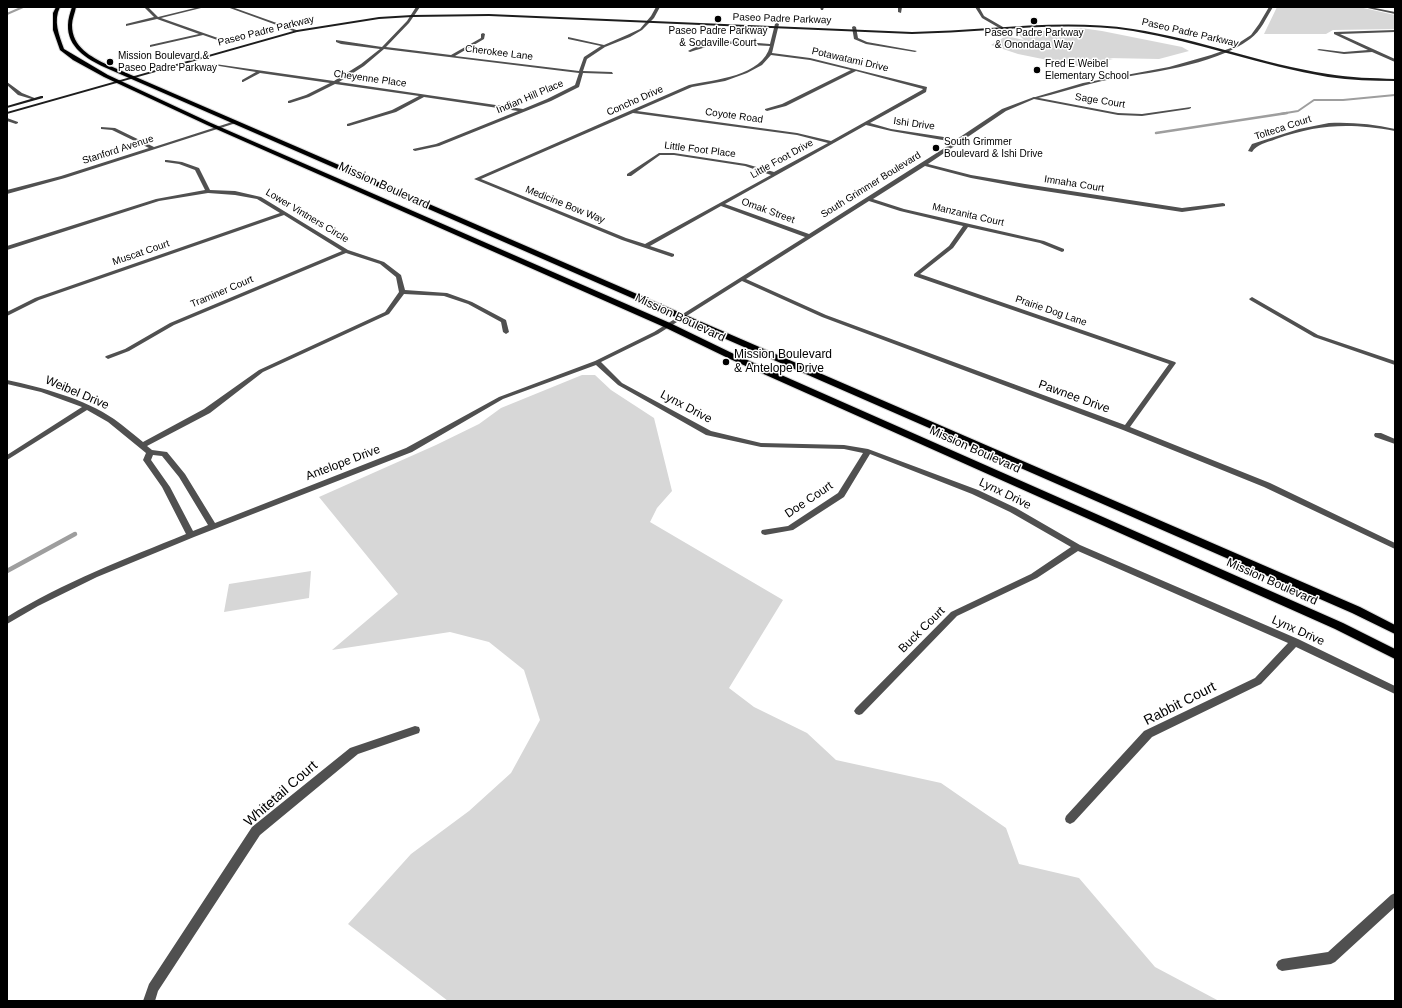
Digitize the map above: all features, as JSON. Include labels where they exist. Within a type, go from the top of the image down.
[{"type":"main road","name":"Mission Boulevard","points":[[58,7],[55,13],[55,30],[62,50],[75,59],[110,78],[218,128],[667,325],[733,357],[1339,626],[1395,654]]},
{"type":"main road","name":"Mission Boulevard","points":[[74,7],[70,28],[75,47],[84,54],[123,74],[1356,610],[1395,630]]},
{"type":"main road","name":"Paseo Padre Parkway","points":[[267,34],[289,28],[358,17],[416,12],[502,12],[934,33],[1068,25],[1129,29],[1156,33],[1308,72],[1342,78],[1380,81],[1395,80]]},
{"type":"main road","name":"Paseo Padre Parkway","points":[[7,113],[297,31],[354,21],[412,16],[489,15],[651,20]]},
{"type":"main road","name":"Paseo Padre Parkway","points":[[854,29],[930,29],[1070,21],[1117,24],[1163,31],[1304,67],[1344,73],[1395,76]]},
{"type":"main road","name":"Paseo Padre Parkway","points":[[222,46],[237,41]]},
{"type":"main road","points":[[100,80],[133,71]]},
{"type":"main road","points":[[7,107],[49,95]]},
{"type":"street","points":[[146,7],[157,18],[230,43]]},
{"type":"street","points":[[127,25],[203,7]]},
{"type":"street","points":[[229,7],[297,31]]},
{"type":"street","points":[[290,102],[304,98],[334,83],[384,48],[416,12],[418,7]]},
{"type":"street","points":[[651,20],[658,7]]},
{"type":"street","points":[[900,7],[900,12]]},
{"type":"street","points":[[977,7],[983,16],[1002,28]]},
{"type":"street","name":"South Grimmer Boulevard","points":[[681,316],[924,164],[1004,110],[1034,98],[1083,84],[1202,59],[1226,50],[1256,32],[1271,7]]},
{"type":"street","points":[[1365,7],[1395,14]]},
{"type":"street","name":"Indian Hill Place","points":[[415,150],[437,144],[549,100],[577,86],[585,58],[604,46],[637,33],[651,20]]},
{"type":"street","points":[[770,54],[776,26]]},
{"type":"street","points":[[854,29],[856,39],[866,43],[915,51]]},
{"type":"street","points":[[1395,31],[1335,33],[1395,61]]},
{"type":"street","points":[[151,46],[203,34]]},
{"type":"street","points":[[452,56],[483,38],[483,34]]},
{"type":"street","points":[[569,38],[604,46]]},
{"type":"street","name":"Cherokee Lane","points":[[337,41],[341,43],[581,72],[612,73]]},
{"type":"street","points":[[690,51],[706,45],[722,42],[771,45]]},
{"type":"street","points":[[1319,50],[1344,53],[1371,51]]},
{"type":"street","name":"Potawatami Drive","points":[[770,54],[810,59],[925,88]]},
{"type":"street","name":"Concho Drive","points":[[477,180],[691,86],[724,80],[746,72],[761,64],[770,54]]},
{"type":"street","name":"Cheyenne Place","points":[[215,66],[522,110]]},
{"type":"street","points":[[767,110],[784,105],[855,70]]},
{"type":"street","points":[[243,81],[259,72]]},
{"type":"street","points":[[7,83],[20,94],[35,99]]},
{"type":"street","name":"Little Foot Drive","points":[[646,246],[831,142],[868,124],[924,91],[925,88]]},
{"type":"street","points":[[349,125],[394,111],[422,96]]},
{"type":"street","name":"Sage Court","points":[[1034,98],[1118,114],[1142,115],[1188,108]]},
{"type":"street","name":"Coyote Road","points":[[633,112],[797,134],[831,142]]},
{"type":"street","points":[[7,119],[16,123]]},
{"type":"street","name":"Stanford Avenue","points":[[7,192],[234,123]]},
{"type":"street","name":"Ishi Drive","points":[[868,124],[891,130],[958,141]]},
{"type":"street","name":"Tolteca Court","points":[[1250,151],[1254,145],[1306,128],[1318,126],[1351,124],[1395,130]]},
{"type":"street","points":[[103,128],[113,129],[153,148]]},
{"type":"street","name":"Little Foot Place","points":[[630,175],[658,154],[674,154],[746,165],[774,174]]},
{"type":"street","points":[[167,161],[180,163],[197,169],[208,191]]},
{"type":"street","name":"Imnaha Court","points":[[924,164],[971,176],[1025,186],[1182,210],[1223,205]]},
{"type":"street","name":"Medicine Bow Way","points":[[477,180],[624,239],[672,255]]},
{"type":"street","points":[[20,182],[29,186]]},
{"type":"street","name":"Lower Vintners Circle","points":[[7,248],[158,200],[208,191],[235,193],[259,198],[346,251],[382,263],[398,276],[402,292]]},
{"type":"street","name":"Manzanita Court","points":[[869,199],[902,210],[1042,242],[1062,250]]},
{"type":"street","name":"Omak Street","points":[[720,204],[809,236]]},
{"type":"street","name":"Muscat Court","points":[[7,314],[37,299],[284,214]]},
{"type":"street","name":"Prairie Dog Lane","points":[[966,225],[951,248],[916,275],[1173,363],[1126,428]]},
{"type":"street","name":"Traminer Court","points":[[108,358],[127,350],[172,324],[346,251]]},
{"type":"street","name":"Pawnee Drive","points":[[742,279],[824,316],[1126,428],[1267,485],[1395,546]]},
{"type":"street","points":[[143,445],[207,411],[261,371],[388,313],[402,292],[445,294],[470,302],[504,321],[506,332]]},
{"type":"street","points":[[1252,299],[1316,336],[1395,363]]},
{"type":"street","name":"Antelope Drive","points":[[7,620],[35,604],[94,575],[213,526],[409,450],[501,398],[597,362],[656,333],[681,316]]},
{"type":"street","name":"Lynx Drive","points":[[597,362],[620,384],[709,433],[761,445],[844,447],[868,451],[975,492],[1013,510],[1077,547],[1295,642],[1395,690]]},
{"type":"street","name":"Weibel Drive","points":[[7,382],[43,390],[87,407],[111,420],[150,452],[164,454],[182,476],[213,526]]},
{"type":"street","points":[[7,458],[87,407]]},
{"type":"street","points":[[1378,435],[1395,442]]},
{"type":"street","name":"Doe Court","points":[[766,532],[790,528],[841,495],[868,451]]},
{"type":"street","points":[[150,452],[147,460],[159,475],[170,493],[191,535]]},
{"type":"street","name":"Buck Court","points":[[859,711],[954,614],[1034,576],[1077,547]]},
{"type":"street","name":"Rabbit Court","points":[[1070,819],[1148,734],[1258,681],[1295,642]]},
{"type":"street","name":"Whitetail Court","points":[[149,1001],[152,988],[256,831],[354,751],[415,730]]},
{"type":"street","points":[[1282,965],[1331,958],[1395,899]]},
{"type":"shaded area","points":[[1277,7],[1359,7],[1395,15],[1395,29],[1333,30],[1326,34],[1264,34]]},
{"type":"shaded area","points":[[1081,28],[1182,47],[1189,51],[1159,59],[1107,58],[1113,59],[1077,66],[1018,54],[991,45],[1006,36],[1024,40],[1017,33]]},
{"type":"shaded area","points":[[582,375],[595,375],[611,390],[654,418],[672,491],[657,508],[650,522],[783,600],[729,688],[754,707],[807,733],[836,760],[941,783],[1006,828],[1019,864],[1079,878],[1155,967],[1219,1001],[448,1001],[348,924],[411,854],[469,811],[511,773],[540,720],[524,670],[489,642],[450,632],[332,650],[398,594],[319,497],[436,445],[479,424],[501,408]]},
{"type":"shaded area","points":[[311,571],[309,598],[224,612],[229,584]]},
{"type":"waterway","points":[[7,14],[23,7]]},
{"type":"waterway","points":[[1280,114],[1298,111],[1314,100],[1343,100],[1395,95]]},
{"type":"waterway","points":[[1156,133],[1287,113]]},
{"type":"waterway","points":[[7,571],[75,534]]},
{"type":"place","name":"Paseo Padre Parkway & Sodaville Court","points":[[718,19]]},
{"type":"place","name":"Paseo Padre Parkway & Onondaga Way","points":[[1034,21]]},
{"type":"place","name":"Mission Boulevard & Paseo Padre Parkway","points":[[110,62]]},
{"type":"place","name":"Fred E Weibel Elementary School","points":[[1037,70]]},
{"type":"place","name":"South Grimmer Boulevard & Ishi Drive","points":[[936,148]]},
{"type":"place","name":"Mission Boulevard & Antelope Drive","points":[[726,362]]}]
